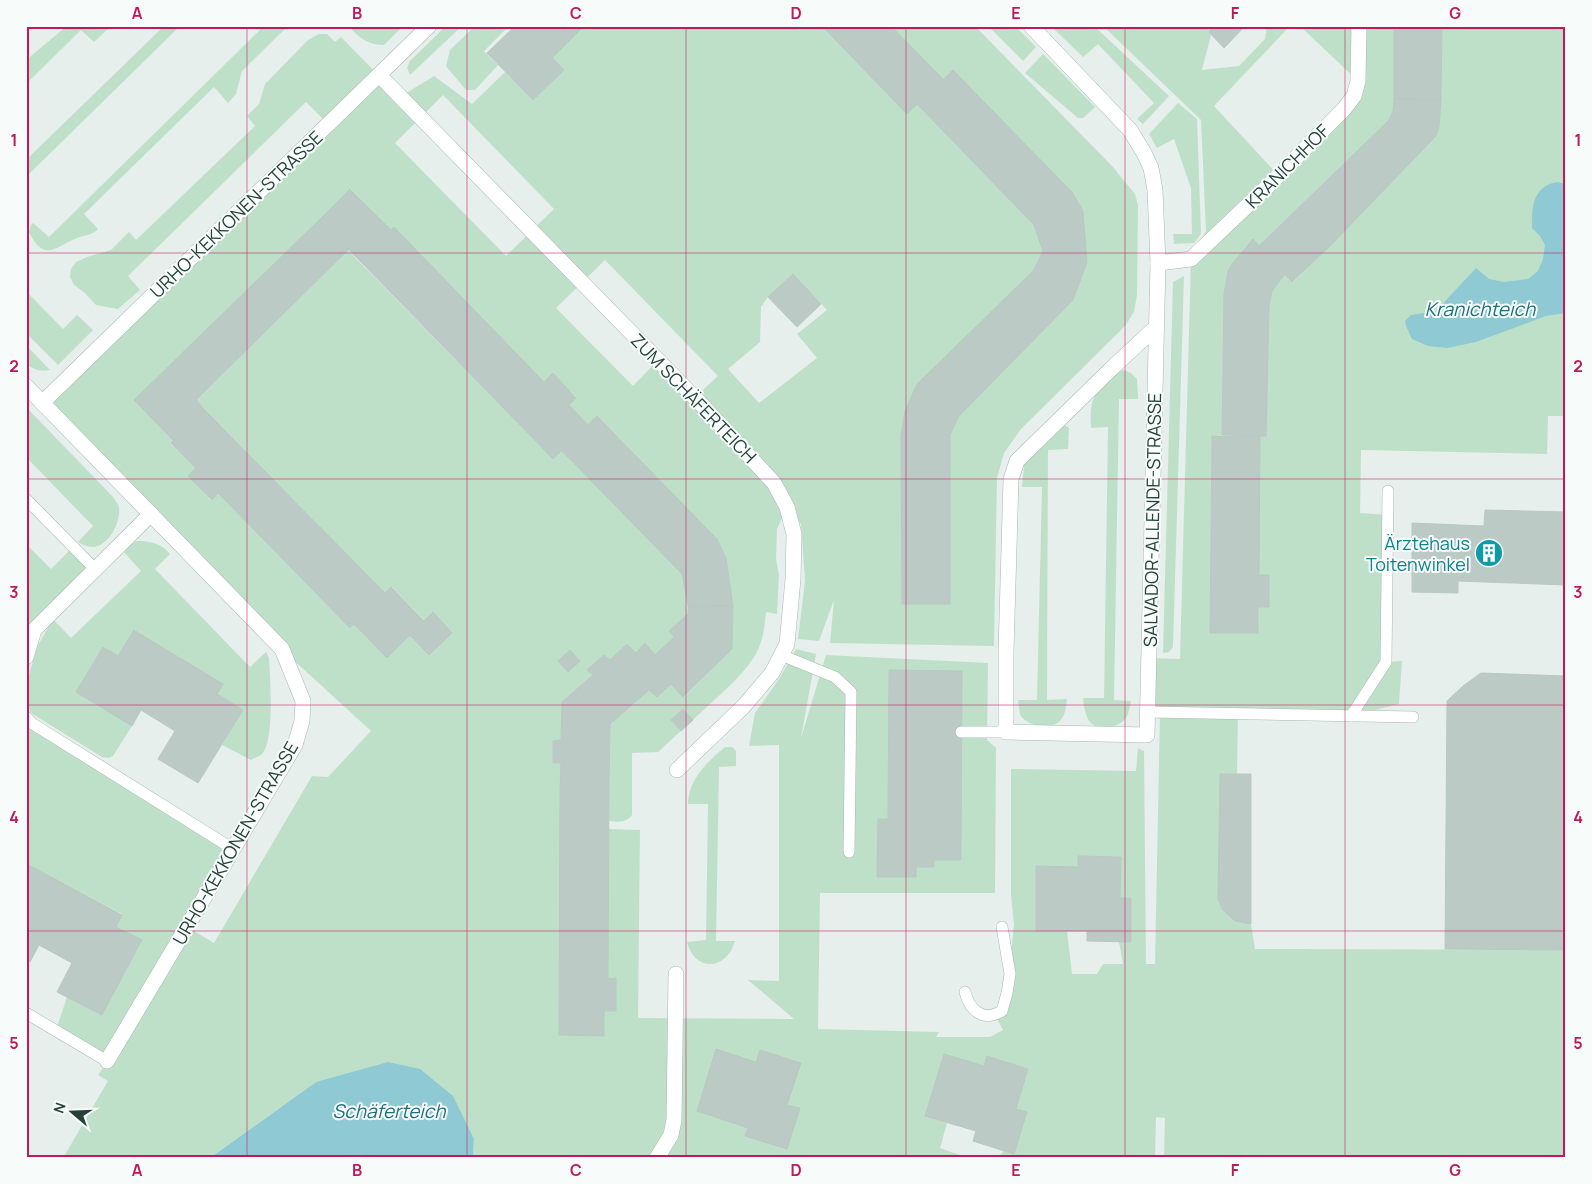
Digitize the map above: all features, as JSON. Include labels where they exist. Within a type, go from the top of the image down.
[{"type":"street","name":"URHO-KEKKONEN-STRASSE","points":[[42,403],[429,26]]},
{"type":"street","name":"SALVADOR-ALLENDE-STRASSE","points":[[1006,732],[1147,735],[1148,712],[1158,263],[1155,190],[1151,168],[1130,130],[1032,26]]},
{"type":"street","name":"KRANICHHOF","points":[[1158,263],[1191,258],[1268,186],[1344,109],[1354,96],[1358,80],[1359,26]]},
{"type":"street","name":"ZUM SCHÄFERTEICH","points":[[379,76],[701,404],[774,483],[787,507],[794,534],[793,579],[787,644],[772,673],[743,707],[677,770]]},
{"type":"street","points":[[1006,732],[1006,652],[1011,479],[1017,461],[1156,327]]},
{"type":"street","name":"URHO-KEKKONEN-STRASSE","points":[[26,386],[282,649],[303,701],[302,721],[295,745],[107,1061]]},
{"type":"street","points":[[26,657],[30,628],[95,569],[151,514]]},
{"type":"street","points":[[657,1158],[671,1135],[674,1120],[676,974]]},
{"type":"lane","points":[[1351,716],[1386,662],[1388,491]]},
{"type":"lane","points":[[26,499],[95,569]]},
{"type":"lane","points":[[781,655],[835,678],[851,692],[849,852]]},
{"type":"lane","points":[[1148,712],[1414,717]]},
{"type":"lane","points":[[26,717],[33,724],[233,849]]},
{"type":"lane","points":[[962,732],[1006,732]]},
{"type":"lane","points":[[966,992],[968,1002],[974,1011],[995,1015],[1002,1011],[1008,993],[1010,974],[1002,927]]},
{"type":"lane","points":[[26,1014],[107,1061]]},
{"type":"green space","points":[[67,26],[111,26],[94,42],[81,30],[26,84],[26,60]]},
{"type":"green space","points":[[164,26],[180,26],[26,177],[26,160]]},
{"type":"green space","points":[[264,26],[288,26],[242,71],[236,94],[228,103],[214,87],[84,214],[98,229],[96,231],[50,250],[45,250],[34,242],[29,232],[33,223],[49,237]]},
{"type":"green space","points":[[354,26],[403,26],[384,45],[370,43],[362,39],[352,30]]},
{"type":"green space","points":[[446,26],[462,26],[410,75],[407,68],[410,61]]},
{"type":"green space","points":[[475,26],[509,26],[484,51],[498,65],[475,90],[466,90],[446,66],[450,50]]},
{"type":"green space","points":[[584,26],[822,26],[908,113],[917,104],[1034,225],[1043,251],[1033,271],[917,384],[905,411],[901,435],[902,604],[950,603],[950,435],[959,416],[1087,262],[1083,211],[1072,192],[953,70],[943,79],[891,26],[975,26],[1112,166],[1135,194],[1138,205],[1137,295],[1134,312],[1125,326],[1021,429],[1004,453],[997,478],[994,646],[830,643],[834,600],[819,641],[798,639],[805,581],[801,524],[787,507],[777,529],[776,559],[779,574],[777,614],[766,612],[763,635],[757,653],[742,673],[693,720],[683,709],[671,720],[681,731],[658,752],[632,753],[632,815],[625,821],[609,821],[610,724],[649,690],[671,684],[684,697],[732,649],[733,606],[726,558],[717,539],[597,416],[588,425],[569,405],[576,397],[553,374],[544,382],[394,228],[391,230],[351,189],[135,400],[174,441],[171,444],[196,468],[188,476],[211,500],[218,493],[350,628],[354,624],[387,658],[424,620],[392,587],[385,593],[196,400],[348,250],[553,459],[561,450],[682,574],[688,614],[669,631],[674,637],[655,655],[645,644],[636,653],[610,660],[604,655],[588,670],[593,675],[562,702],[561,740],[553,741],[553,763],[561,763],[559,1035],[603,1036],[604,1011],[616,1011],[615,978],[608,979],[609,829],[640,830],[638,1018],[794,1019],[748,980],[779,981],[779,745],[749,746],[755,713],[779,679],[796,649],[816,654],[801,738],[826,655],[988,663],[987,740],[996,748],[995,893],[820,893],[818,1029],[939,1032],[936,1037],[990,1037],[1003,1030],[995,1015],[1007,993],[1014,925],[1011,895],[1011,769],[1136,771],[1138,748],[1144,751],[1146,964],[1155,964],[1160,713],[1148,712],[1149,658],[1180,659],[1191,259],[1206,231],[1201,120],[1103,26],[1214,26],[1209,32],[1211,35],[1202,70],[1239,66],[1265,39],[1267,26],[1290,26],[1214,106],[1279,176],[1307,148],[1358,81],[1300,26],[1341,26],[1341,28],[1355,29],[1394,26],[1394,99],[1393,112],[1388,121],[1259,246],[1253,239],[1228,271],[1224,294],[1222,435],[1212,436],[1210,632],[1258,633],[1260,436],[1269,306],[1272,291],[1285,274],[1293,282],[1328,248],[1439,127],[1442,26],[1566,26],[1566,416],[1548,416],[1547,454],[1361,450],[1360,513],[1388,515],[1386,662],[1402,661],[1399,704],[1351,716],[1238,714],[1237,774],[1223,910],[1235,921],[1251,924],[1255,949],[1566,950],[1566,1158],[1164,1158],[1165,1118],[1156,1117],[1155,1158],[999,1158],[1027,1112],[1016,1109],[1028,1069],[987,1056],[984,1066],[925,1116],[947,1123],[940,1148],[968,1158],[473,1158],[474,1139],[316,1082],[210,1158],[63,1158],[108,1081],[98,1075],[107,1062],[56,1030],[67,997],[102,1015],[142,941],[116,927],[122,914],[29,865],[26,870],[26,717],[233,849],[187,927],[214,943],[312,776],[328,777],[371,731],[275,643],[42,403],[328,124],[306,102],[128,276],[140,290],[118,309],[96,305],[74,285],[70,277],[71,269],[76,262],[111,250],[129,232],[136,240],[255,126],[247,116],[259,104],[265,84],[308,40],[319,34],[327,34],[335,42],[341,37],[400,97],[434,76],[472,104],[505,72],[533,100],[564,70],[552,58]],"holes":[[[443,95],[554,209],[506,256],[395,143]],[[605,260],[718,376],[695,397],[658,360],[633,386],[556,308]],[[793,274],[827,310],[797,334],[817,358],[759,403],[728,369],[760,342],[761,307],[768,297]],[[1078,856],[1121,857],[1120,898],[1131,899],[1131,942],[1119,942],[1123,964],[1103,964],[1097,974],[1072,974],[1067,931],[1036,930],[1036,866],[1078,867]]]},
{"type":"green space","points":[[988,26],[1015,26],[1036,47],[1023,61]]},
{"type":"green space","points":[[1057,26],[1094,26],[1169,96],[1143,124],[1137,119],[1154,103],[1098,44],[1083,57],[1054,29]]},
{"type":"green space","points":[[1043,54],[1095,107],[1083,118],[1078,118],[1025,73]]},
{"type":"green space","points":[[1178,103],[1197,119],[1201,234],[1194,243],[1174,244],[1173,234],[1192,234],[1191,188],[1174,139],[1157,148],[1149,134]]},
{"type":"green space","points":[[1184,276],[1173,647],[1169,652],[1163,653],[1173,282]]},
{"type":"green space","points":[[26,291],[63,329],[77,315],[93,330],[58,365],[26,333]]},
{"type":"green space","points":[[26,345],[50,370],[37,370],[26,363]]},
{"type":"green space","points":[[1123,370],[1131,373],[1137,379],[1138,399],[1119,399],[1114,700],[1131,701],[1127,716],[1121,723],[1111,727],[1101,727],[1092,724],[1088,719],[1083,698],[1104,698],[1108,427],[1091,428],[1091,409],[1093,399],[1099,389],[1117,372]]},
{"type":"green space","points":[[26,407],[113,497],[118,505],[119,513],[116,526],[109,538],[99,546],[91,547],[78,542],[93,526],[26,457]]},
{"type":"green space","points":[[1063,424],[1069,428],[1068,449],[1048,450],[1047,700],[1067,699],[1066,709],[1059,722],[1054,725],[1042,726],[1030,723],[1021,716],[1018,700],[1037,700],[1042,487],[1022,487],[1024,465],[1058,427]]},
{"type":"green space","points":[[136,541],[155,543],[163,547],[170,554],[155,569],[250,667],[266,652],[269,658],[271,693],[270,723],[266,747],[259,756],[251,760],[222,745],[243,710],[217,694],[223,684],[135,630],[118,656],[103,647],[76,692],[132,726],[113,756],[109,758],[102,757],[31,713],[26,703],[29,675],[37,647],[53,619],[71,638],[141,571],[124,552]]},
{"type":"green space","points":[[26,544],[51,569],[73,547],[95,569],[49,614],[26,657]]},
{"type":"green space","points":[[725,747],[732,747],[736,751],[736,766],[719,767],[716,941],[735,941],[731,951],[725,958],[711,964],[697,959],[691,952],[687,942],[706,940],[708,804],[688,804],[691,787],[695,779],[712,758]]},
{"type":"water","name":"Kranichteich","points":[[1557,182],[1566,184],[1566,313],[1546,316],[1476,342],[1447,348],[1428,346],[1412,339],[1405,321],[1411,315],[1436,311],[1476,268],[1489,279],[1504,282],[1528,279],[1538,271],[1543,259],[1545,245],[1532,228],[1533,206],[1538,193],[1543,188]]},
{"type":"water","name":"Schäferteich","points":[[388,1062],[420,1069],[453,1096],[474,1139],[473,1158],[210,1158],[316,1082]]},
{"type":"building","points":[[515,26],[522,26],[564,70],[533,100],[487,53]]},
{"type":"building","points":[[522,26],[584,26],[552,58]]},
{"type":"building","points":[[822,26],[891,26],[943,79],[907,114]]},
{"type":"building","points":[[1214,26],[1245,26],[1224,48],[1209,32]]},
{"type":"building","points":[[1394,26],[1442,26],[1441,100],[1394,99]]},
{"type":"building","points":[[953,70],[1072,192],[1083,211],[1087,262],[1073,300],[959,416],[950,435],[901,435],[905,411],[917,384],[1033,271],[1043,251],[1034,225],[917,104]]},
{"type":"building","points":[[1394,99],[1441,100],[1439,127],[1436,136],[1328,248],[1292,282],[1259,246],[1388,121],[1393,112]]},
{"type":"building","points":[[350,189],[391,230],[360,261],[319,220]]},
{"type":"building","points":[[319,220],[348,250],[196,400],[205,410],[174,441],[134,400]]},
{"type":"building","points":[[394,227],[544,382],[553,373],[576,398],[569,405],[588,425],[553,459],[360,261]]},
{"type":"building","points":[[1253,239],[1285,274],[1272,291],[1269,306],[1266,436],[1222,435],[1224,294],[1228,271]]},
{"type":"building","points":[[793,274],[821,304],[797,327],[768,297]]},
{"type":"building","points":[[205,410],[385,593],[391,587],[424,621],[387,658],[354,624],[350,628],[218,493],[212,500],[188,476],[196,468],[171,443]]},
{"type":"building","points":[[597,416],[717,539],[726,558],[733,606],[688,607],[682,574],[561,450]]},
{"type":"building","points":[[901,435],[950,435],[950,604],[902,604]]},
{"type":"building","points":[[1212,436],[1260,436],[1259,575],[1269,575],[1269,607],[1258,607],[1258,633],[1210,633]]},
{"type":"building","name":"Ärztehaus Toitenwinkel","points":[[1485,510],[1566,512],[1566,585],[1458,581],[1458,593],[1412,592],[1412,523],[1484,526]]},
{"type":"building","points":[[733,606],[732,649],[683,697],[671,684],[657,697],[649,690],[610,724],[609,792],[560,792],[561,763],[553,763],[553,741],[561,740],[562,702],[593,675],[587,670],[604,655],[610,660],[627,644],[636,653],[645,643],[655,655],[674,637],[669,631],[688,614],[688,607]]},
{"type":"building","points":[[433,612],[452,633],[429,655],[410,635]]},
{"type":"building","points":[[134,630],[223,684],[217,694],[243,710],[198,783],[158,759],[175,731],[141,710],[132,726],[76,692],[103,647],[118,656]]},
{"type":"building","points":[[570,650],[580,661],[568,672],[558,661]]},
{"type":"building","points":[[889,670],[962,671],[961,860],[934,860],[934,867],[916,867],[916,877],[877,877],[878,819],[888,819]]},
{"type":"building","points":[[1481,673],[1566,676],[1566,950],[1445,949],[1447,701]]},
{"type":"building","points":[[683,709],[693,720],[681,731],[671,720]]},
{"type":"building","points":[[1220,774],[1251,774],[1251,924],[1235,921],[1223,910],[1218,899]]},
{"type":"building","points":[[560,792],[609,792],[608,979],[616,978],[616,1011],[604,1011],[604,1036],[559,1035]]},
{"type":"building","points":[[1078,856],[1121,857],[1120,898],[1131,898],[1131,942],[1087,941],[1087,931],[1036,931],[1036,866],[1078,867]]},
{"type":"building","points":[[29,865],[122,915],[116,927],[142,940],[102,1015],[57,992],[72,963],[39,945],[30,962],[26,959],[26,870]]},
{"type":"building","points":[[716,1049],[756,1062],[760,1050],[801,1063],[787,1105],[800,1108],[787,1149],[745,1136],[748,1128],[697,1111]]},
{"type":"building","points":[[944,1054],[984,1066],[987,1056],[1028,1069],[1016,1109],[1027,1112],[1014,1154],[973,1141],[976,1131],[925,1116]]},
{"type":"place","name":"Ärztehaus Toitenwinkel","points":[[1489,553]]}]
